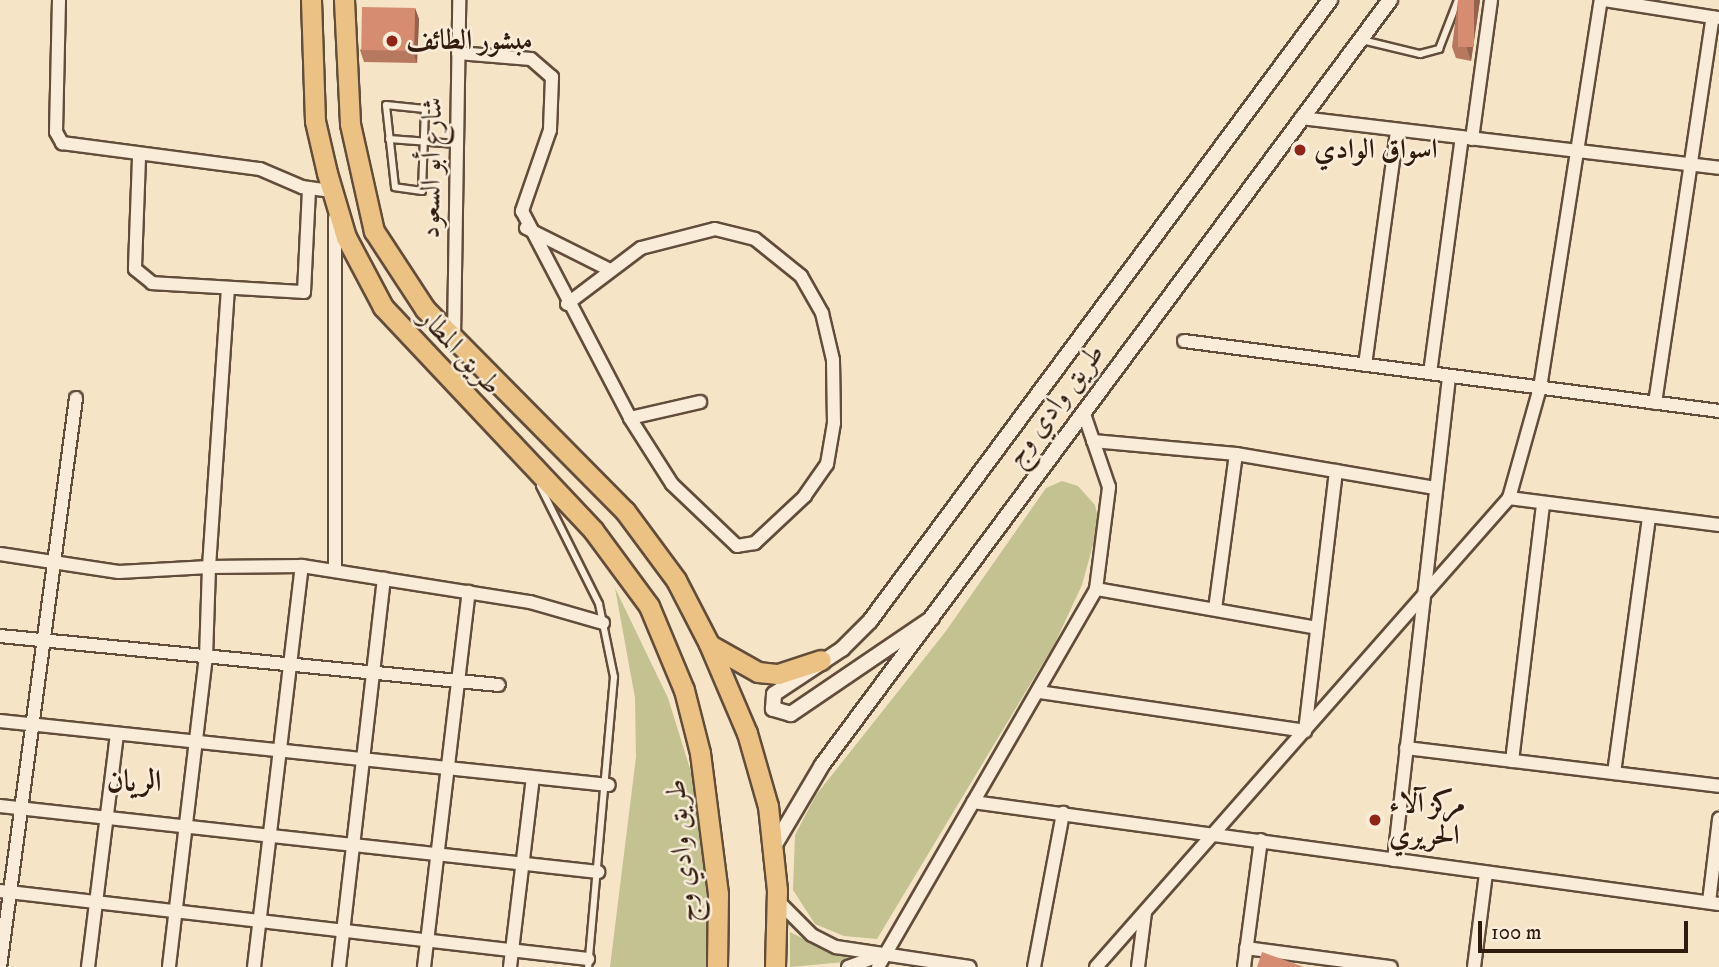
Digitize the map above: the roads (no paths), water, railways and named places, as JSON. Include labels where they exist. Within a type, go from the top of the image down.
[{"type":"main road","name":"طريق المطار","points":[[312,0],[315,121],[333,195],[383,307],[529,466],[593,530],[649,606],[684,690]]},
{"type":"main road","name":"طريق المطار","points":[[344,0],[351,124],[374,231],[425,309],[625,511],[676,580],[709,644]]},
{"type":"main road","points":[[709,644],[758,672],[778,674],[821,660]]},
{"type":"main road","points":[[709,644],[747,733],[773,849],[777,900],[775,967]]},
{"type":"main road","name":"طريق وادي وج","points":[[684,690],[717,881],[717,967]]},
{"type":"street","points":[[59,0],[56,132],[72,148],[139,158],[260,169],[333,195],[335,571]]},
{"type":"street","name":"شارع أبو السعود","points":[[454,337],[459,0]]},
{"type":"street","name":"طريق وادي وج","points":[[932,618],[791,714],[776,712],[774,694],[821,660],[842,649],[894,589],[1330,0]]},
{"type":"street","name":"طريق وادي وج","points":[[773,849],[797,801],[1391,0]]},
{"type":"street","points":[[1430,373],[1491,0]]},
{"type":"street","points":[[1096,967],[1509,498],[1540,388],[1603,0],[1716,18],[1690,164],[1655,403]]},
{"type":"street","points":[[458,53],[531,59],[552,77],[550,130],[522,211],[526,228],[567,304],[629,418],[671,484],[746,547],[805,496],[827,464],[835,423],[832,360],[822,313],[801,276],[755,239],[715,229],[678,234],[608,269],[567,304]]},
{"type":"street","points":[[1301,118],[1719,167]]},
{"type":"street","points":[[1365,365],[1397,130]]},
{"type":"street","points":[[139,158],[135,269],[152,283],[304,292],[309,188]]},
{"type":"street","points":[[526,228],[608,269]]},
{"type":"street","points":[[169,967],[206,656],[209,567],[228,288]]},
{"type":"street","points":[[1184,341],[1719,411]]},
{"type":"street","points":[[1394,860],[1421,598],[1449,376]]},
{"type":"street","points":[[0,967],[5,891],[21,809],[30,725],[76,398]]},
{"type":"street","points":[[629,418],[700,402]]},
{"type":"street","points":[[878,967],[1096,589],[1109,488],[1084,414]]},
{"type":"street","points":[[1093,440],[1236,454],[1435,488]]},
{"type":"street","points":[[1215,610],[1236,454]]},
{"type":"street","points":[[1306,731],[1336,471]]},
{"type":"street","points":[[1509,498],[1719,525]]},
{"type":"street","points":[[1512,761],[1543,503]]},
{"type":"street","points":[[1614,773],[1649,517]]},
{"type":"street","points":[[0,554],[119,572],[302,566],[469,592],[603,623]]},
{"type":"street","points":[[254,967],[302,566]]},
{"type":"street","points":[[338,967],[384,579]]},
{"type":"street","points":[[1096,589],[1317,628]]},
{"type":"street","points":[[424,967],[469,592]]},
{"type":"street","points":[[0,636],[499,685]]},
{"type":"street","points":[[1039,692],[1306,731]]},
{"type":"street","points":[[0,721],[609,785]]},
{"type":"street","points":[[88,967],[117,734]]},
{"type":"street","points":[[1406,748],[1719,786]]},
{"type":"street","points":[[510,967],[533,778]]},
{"type":"street","points":[[973,802],[1714,903],[1719,819]]},
{"type":"street","points":[[0,806],[598,872]]},
{"type":"street","points":[[1034,967],[1063,813]]},
{"type":"street","points":[[1244,967],[1261,840]]},
{"type":"street","points":[[1474,967],[1486,873]]},
{"type":"street","points":[[5,891],[259,923],[512,950],[588,963]]},
{"type":"street","points":[[777,900],[812,935],[836,947],[970,967]]},
{"type":"street","points":[[1138,967],[1145,912]]},
{"type":"street","points":[[1246,948],[1391,967]]},
{"type":"street","points":[[848,967],[886,953]]},
{"type":"lane","points":[[1360,40],[1420,54],[1439,49],[1458,0]]},
{"type":"lane","points":[[418,104],[425,109],[425,188],[401,192],[389,139],[386,105],[418,104]]},
{"type":"lane","points":[[389,139],[457,144]]},
{"type":"lane","points":[[529,466],[565,529],[603,623],[614,677],[609,785],[588,963]]},
{"type":"place","name":"مبشور الطائف","points":[[392,41]]},
{"type":"place","name":"اسواق الوادي","points":[[1300,150]]},
{"type":"place","name":"مركز آلاء الحريري","points":[[1375,820]]},
{"type":"district","name":"الريان","points":[[134,783]]}]
